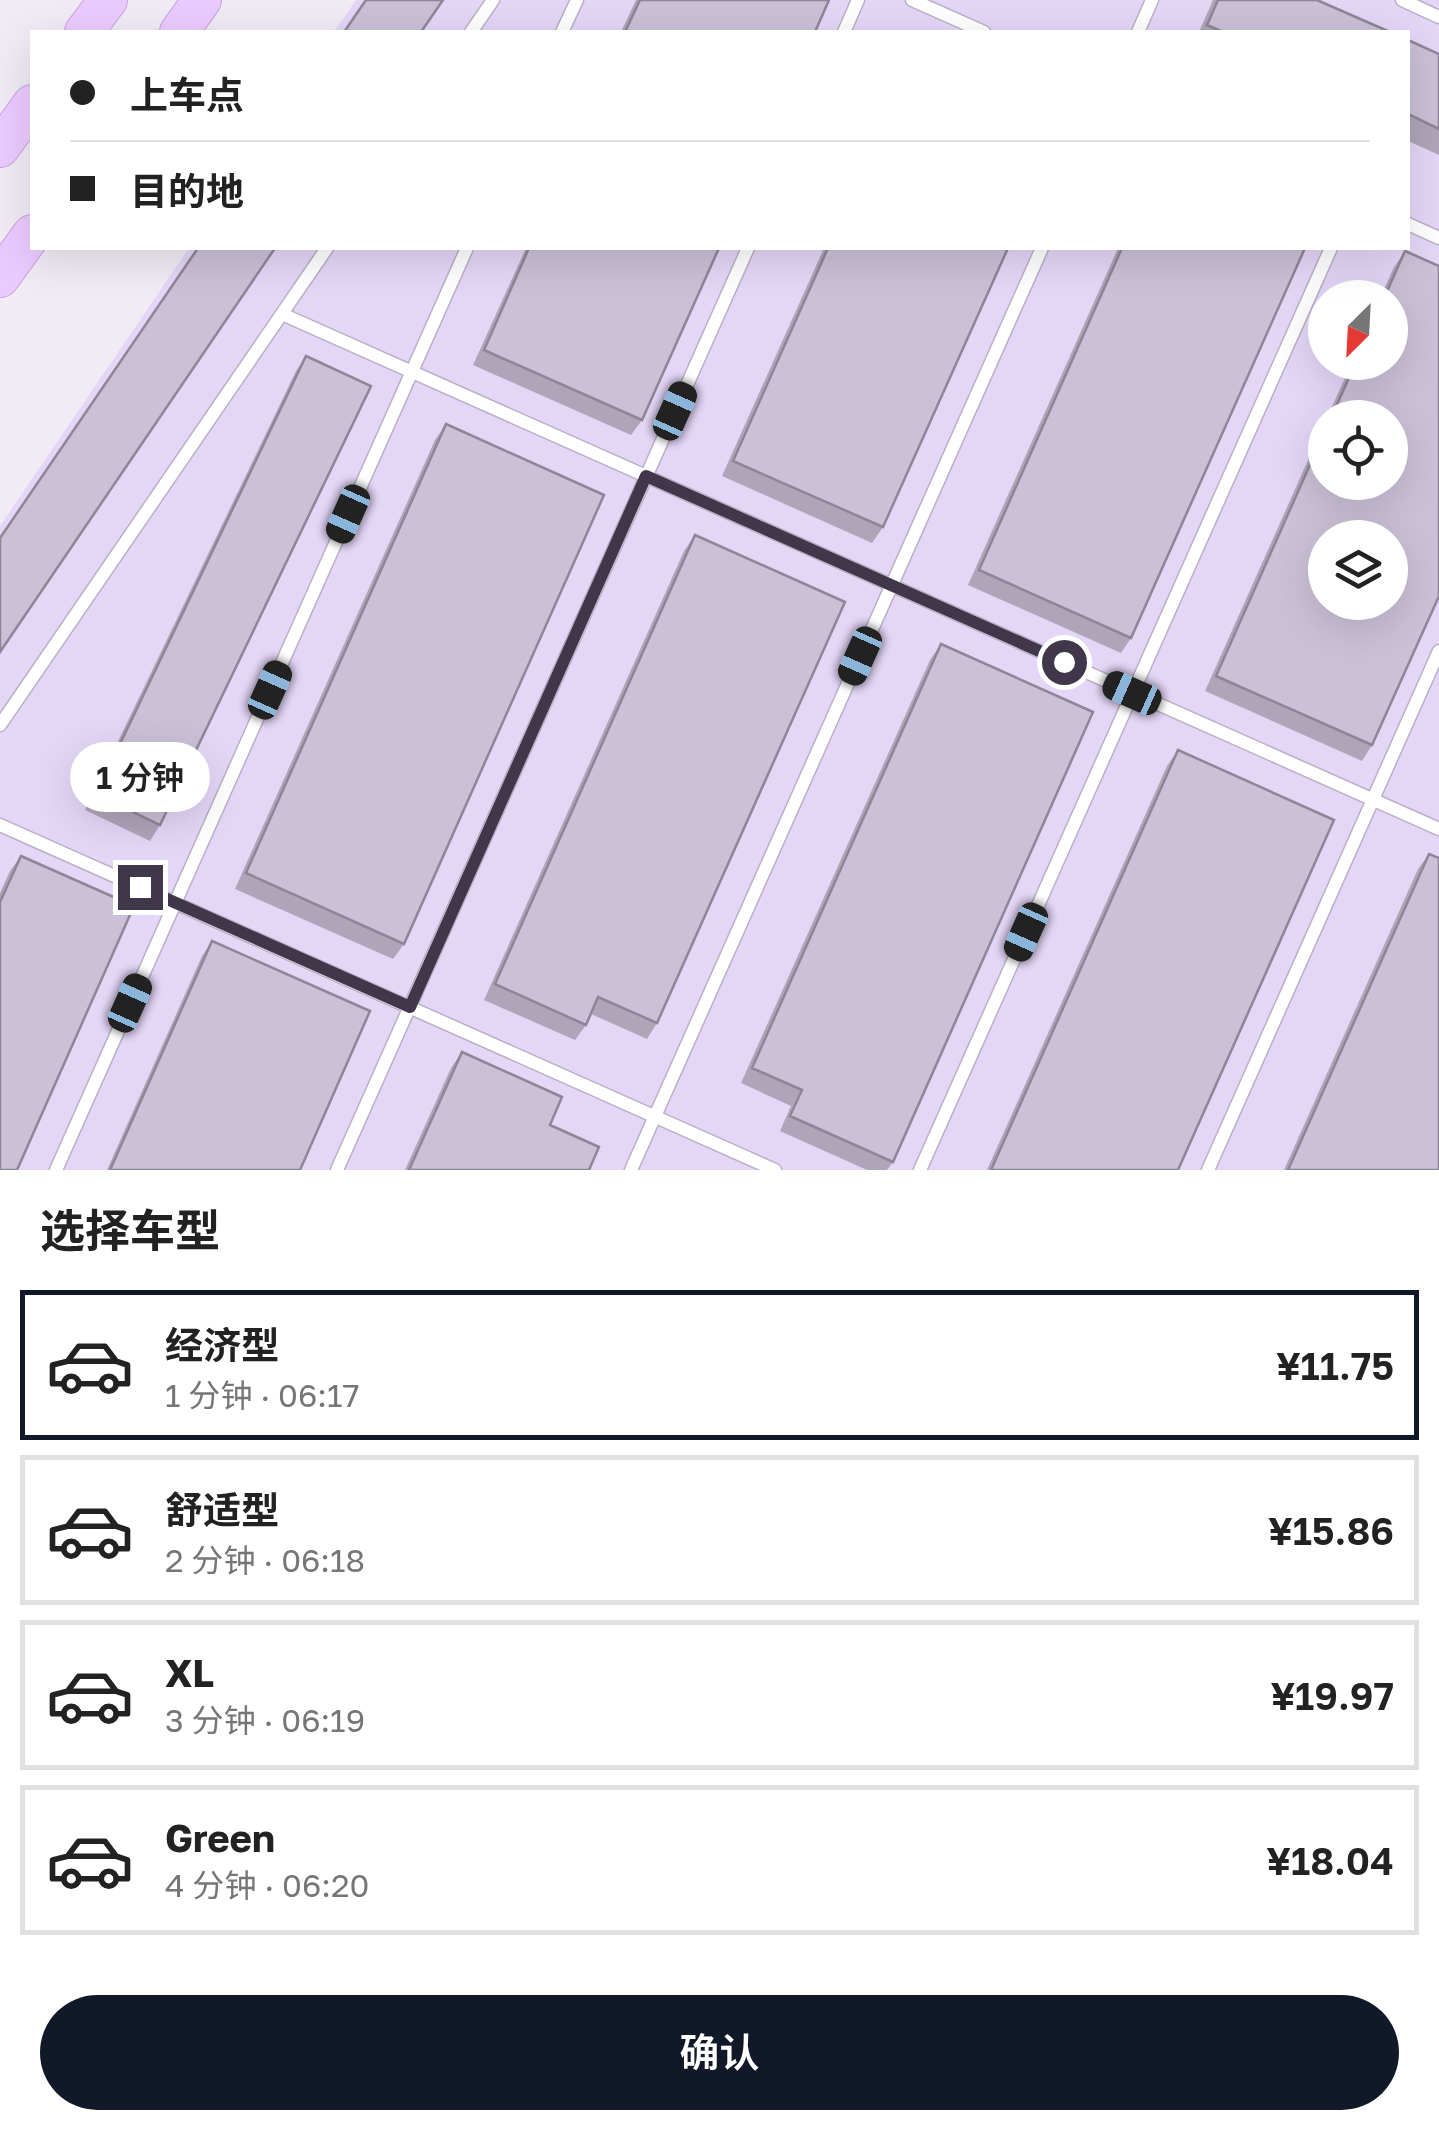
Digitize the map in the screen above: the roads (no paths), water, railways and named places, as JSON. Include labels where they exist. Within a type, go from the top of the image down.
[{"type":"main road","points":[[86,30],[108,0]]},
{"type":"main road","points":[[180,30],[202,0]]},
{"type":"main road","points":[[0,148],[30,107]]},
{"type":"main road","points":[[0,278],[30,237]]},
{"type":"lane","points":[[472,30],[493,0]]},
{"type":"lane","points":[[563,30],[577,0]]},
{"type":"lane","points":[[845,30],[858,0]]},
{"type":"lane","points":[[912,0],[980,30]]},
{"type":"lane","points":[[1139,30],[1152,0]]},
{"type":"lane","points":[[1402,0],[1439,17]]},
{"type":"lane","points":[[1410,225],[1439,238]]},
{"type":"lane","points":[[0,725],[326,250]]},
{"type":"lane","points":[[56,1170],[466,250]]},
{"type":"lane","points":[[337,1170],[747,250]]},
{"type":"lane","points":[[631,1170],[1041,250]]},
{"type":"lane","points":[[920,1170],[1330,250]]},
{"type":"lane","points":[[282,314],[1439,829]]},
{"type":"lane","points":[[1208,1170],[1439,651]]},
{"type":"lane","points":[[0,825],[775,1170]]}]
